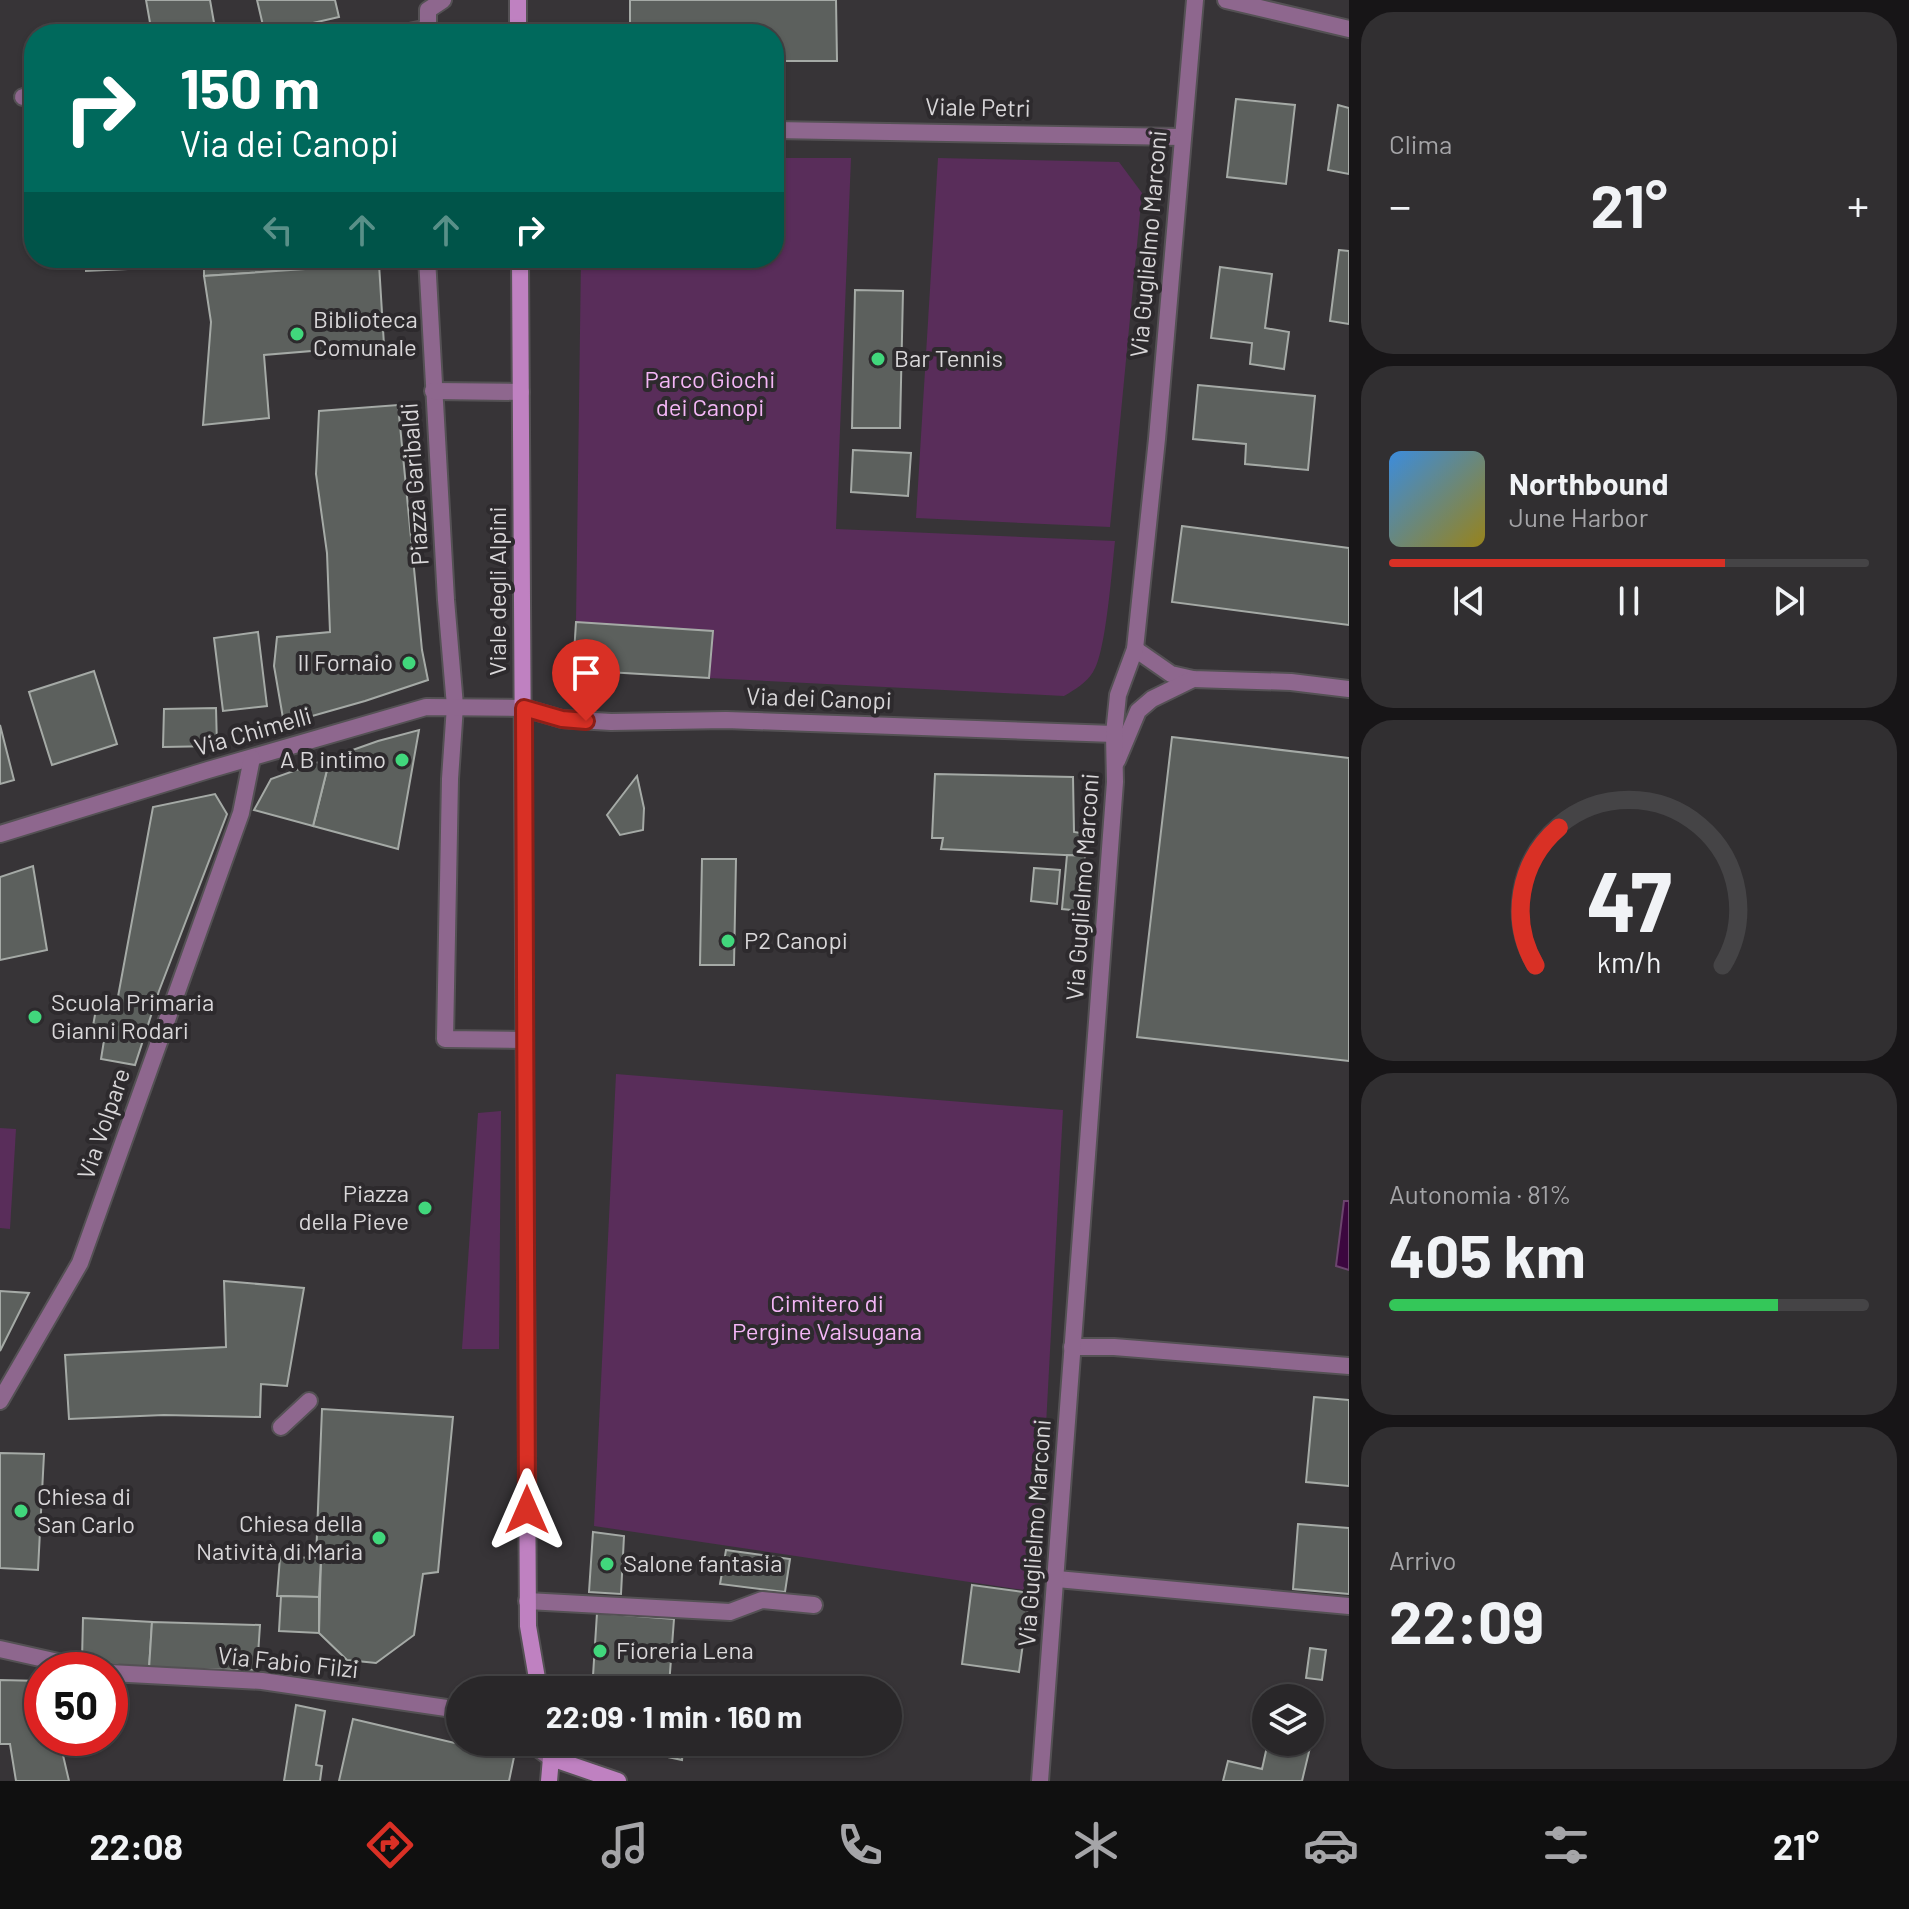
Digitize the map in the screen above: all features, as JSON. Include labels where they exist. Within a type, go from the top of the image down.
[{"type":"main road","points":[[518,0],[518,24]]},
{"type":"main road","name":"Viale degli Alpini","points":[[520,268],[527,1601],[537,1676]]},
{"type":"main road","points":[[549,1756],[549,1781]]},
{"type":"main road","points":[[562,1756],[618,1781]]},
{"type":"street","points":[[428,24],[428,10],[443,0]]},
{"type":"street","name":"Via Guglielmo Marconi","points":[[1040,1781],[1116,762],[1114,734],[1118,695],[1135,649],[1196,0]]},
{"type":"street","points":[[1226,0],[1349,29]]},
{"type":"street","name":"Viale Petri","points":[[784,130],[1182,137]]},
{"type":"street","name":"Piazza Garibaldi","points":[[427,268],[455,706]]},
{"type":"street","points":[[433,391],[521,392]]},
{"type":"street","points":[[1135,649],[1171,674],[1193,679],[1291,682],[1349,689]]},
{"type":"street","points":[[1116,762],[1138,711],[1152,699],[1193,679]]},
{"type":"street","points":[[455,706],[450,779],[445,1039],[525,1040]]},
{"type":"street","name":"Via Chimelli","points":[[0,834],[426,707],[524,708]]},
{"type":"street","name":"Via dei Canopi","points":[[524,708],[562,719],[611,722],[726,720],[1114,734]]},
{"type":"street","name":"Via Volpare","points":[[0,1401],[80,1263],[241,813],[252,758]]},
{"type":"street","points":[[1072,1347],[1114,1347],[1349,1366]]},
{"type":"street","points":[[281,1427],[309,1401]]},
{"type":"street","points":[[1057,1579],[1349,1606]]},
{"type":"street","points":[[527,1601],[730,1612],[762,1600],[814,1605]]},
{"type":"street","points":[[0,1649],[24,1654]]},
{"type":"street","name":"Via Fabio Filzi","points":[[128,1673],[262,1674],[446,1707]]},
{"type":"green space","name":"Parco Giochi dei Canopi","points":[[784,158],[851,158],[836,529],[1115,541],[1098,662],[1087,679],[1064,696],[709,678],[712,631],[576,622],[581,268],[784,268]]},
{"type":"green space","points":[[938,158],[1119,162],[1142,193],[1110,527],[916,518]]},
{"type":"green space","name":"Cimitero di Pergine Valsugana","points":[[616,1074],[1063,1110],[1037,1592],[594,1526]]},
{"type":"green space","points":[[501,1111],[499,1349],[462,1349],[478,1113]]},
{"type":"green space","points":[[0,1128],[16,1129],[10,1229],[0,1228]]},
{"type":"shaded area","points":[[1344,1201],[1349,1201],[1349,1270],[1336,1266]]},
{"type":"building","points":[[146,0],[210,0],[214,24],[150,24]]},
{"type":"building","points":[[257,0],[335,0],[339,17],[309,24],[263,24]]},
{"type":"building","points":[[630,0],[836,0],[837,61],[784,61],[784,24],[630,24]]},
{"type":"building","points":[[1236,99],[1295,105],[1286,184],[1227,177]]},
{"type":"building","points":[[1338,105],[1349,108],[1349,174],[1328,170]]},
{"type":"building","points":[[1339,250],[1349,251],[1349,324],[1330,321]]},
{"type":"building","points":[[1220,267],[1272,274],[1265,328],[1289,332],[1284,369],[1250,364],[1252,343],[1211,338]]},
{"type":"building","points":[[86,268],[149,268],[86,271]]},
{"type":"building","points":[[204,268],[321,268],[204,276]]},
{"type":"building","name":"Biblioteca Comunale","points":[[321,268],[379,268],[384,345],[264,355],[269,418],[203,425],[211,322],[204,276]]},
{"type":"building","name":"Bar Tennis","points":[[855,290],[903,291],[900,428],[852,428]]},
{"type":"building","points":[[1198,385],[1315,396],[1308,470],[1245,464],[1246,444],[1193,439]]},
{"type":"building","points":[[398,405],[422,650],[428,680],[284,724],[274,666],[277,637],[330,632],[327,553],[316,474],[319,411]]},
{"type":"building","points":[[853,450],[911,453],[908,496],[851,492]]},
{"type":"building","points":[[1182,526],[1349,548],[1349,625],[1172,602]]},
{"type":"building","points":[[576,622],[713,631],[709,678],[573,670]]},
{"type":"building","points":[[258,632],[267,706],[223,711],[214,638]]},
{"type":"building","points":[[94,671],[117,744],[52,765],[29,692]]},
{"type":"building","points":[[216,708],[217,746],[163,747],[164,709]]},
{"type":"building","points":[[0,725],[14,780],[0,784]]},
{"type":"building","points":[[419,730],[398,849],[313,826],[330,758]]},
{"type":"building","points":[[1172,737],[1349,758],[1349,1061],[1137,1037]]},
{"type":"building","points":[[330,758],[313,826],[254,810],[271,779]]},
{"type":"building","points":[[935,774],[1073,777],[1074,832],[1087,834],[1085,856],[941,849],[943,838],[932,838]]},
{"type":"building","points":[[637,776],[644,808],[643,830],[620,835],[607,815]]},
{"type":"building","points":[[215,794],[227,814],[159,991],[135,1065],[101,1059],[106,1028],[93,1026],[98,998],[117,1002],[153,807]]},
{"type":"building","points":[[1067,855],[1085,856],[1081,911],[1062,909]]},
{"type":"building","points":[[702,859],[736,859],[734,965],[700,965]]},
{"type":"building","points":[[33,866],[47,950],[0,960],[0,877]]},
{"type":"building","points":[[1034,868],[1060,870],[1057,904],[1031,901]]},
{"type":"building","points":[[224,1281],[304,1288],[287,1386],[261,1384],[260,1417],[164,1415],[69,1419],[65,1355],[226,1347]]},
{"type":"building","points":[[0,1291],[29,1293],[0,1351]]},
{"type":"building","points":[[1314,1397],[1349,1400],[1349,1486],[1306,1482]]},
{"type":"building","name":"Chiesa della Natività di Maria","points":[[322,1409],[453,1417],[438,1572],[423,1574],[414,1635],[376,1663],[347,1660],[319,1633],[321,1558],[316,1558]]},
{"type":"building","name":"Chiesa di San Carlo","points":[[0,1453],[44,1454],[38,1570],[0,1568]]},
{"type":"building","points":[[1298,1524],[1349,1528],[1349,1594],[1293,1589]]},
{"type":"building","name":"Salone fantasia","points":[[593,1532],[624,1536],[621,1594],[589,1592]]},
{"type":"building","points":[[726,1550],[790,1559],[785,1592],[720,1584]]},
{"type":"building","points":[[280,1557],[321,1558],[319,1597],[277,1596]]},
{"type":"building","points":[[972,1585],[1030,1593],[1019,1672],[962,1664]]},
{"type":"building","points":[[281,1596],[319,1597],[319,1633],[279,1631]]},
{"type":"building","points":[[597,1613],[674,1619],[670,1676],[593,1676]]},
{"type":"building","points":[[83,1618],[152,1622],[149,1669],[128,1666],[128,1652],[82,1652]]},
{"type":"building","points":[[152,1622],[260,1625],[257,1670],[149,1669]]},
{"type":"building","points":[[1310,1648],[1326,1650],[1322,1680],[1306,1678]]},
{"type":"building","points":[[0,1680],[24,1681],[24,1756],[63,1756],[69,1781],[16,1781],[10,1744],[0,1744]]},
{"type":"building","points":[[296,1705],[325,1711],[316,1765],[322,1766],[320,1781],[284,1781]]},
{"type":"building","points":[[353,1719],[446,1741],[446,1756],[514,1757],[509,1781],[339,1781]]},
{"type":"building","points":[[1265,1756],[1308,1756],[1302,1781],[1223,1781],[1228,1761],[1262,1769]]},
{"type":"place","name":"Biblioteca Comunale","points":[[297,334]]},
{"type":"place","name":"Bar Tennis","points":[[878,359]]},
{"type":"place","name":"Il Fornaio","points":[[409,663]]},
{"type":"place","name":"A B intimo","points":[[402,760]]},
{"type":"place","name":"P2 Canopi","points":[[728,941]]},
{"type":"place","name":"Scuola Primaria Gianni Rodari","points":[[35,1017]]},
{"type":"place","name":"Piazza della Pieve","points":[[425,1208]]},
{"type":"place","name":"Chiesa di San Carlo","points":[[21,1511]]},
{"type":"place","name":"Chiesa della Natività di Maria","points":[[379,1538]]},
{"type":"place","name":"Salone fantasia","points":[[607,1564]]},
{"type":"place","name":"Fioreria Lena","points":[[600,1651]]},
{"type":"route","points":[[527,1510],[524,708],[562,719],[586,721]]}]
